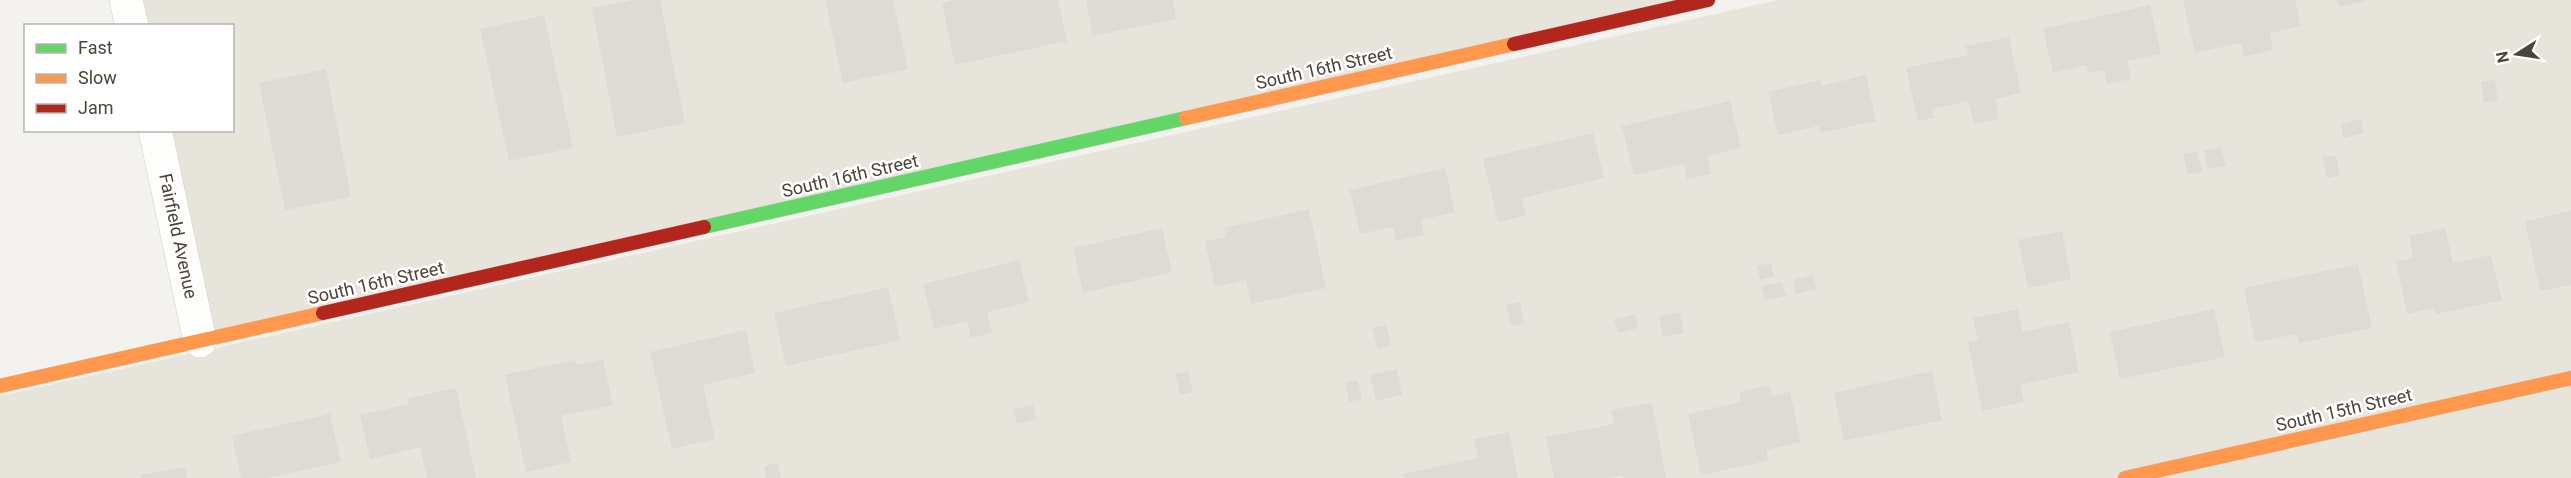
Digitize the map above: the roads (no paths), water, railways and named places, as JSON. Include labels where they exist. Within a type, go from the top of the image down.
[{"type":"street","points":[[126,0],[132,24]]},
{"type":"street","name":"South 16th Street","points":[[0,386],[1708,0]]},
{"type":"street","name":"Fairfield Avenue","points":[[154,132],[200,341]]},
{"type":"street","name":"South 15th Street","points":[[2125,478],[2571,378]]}]
